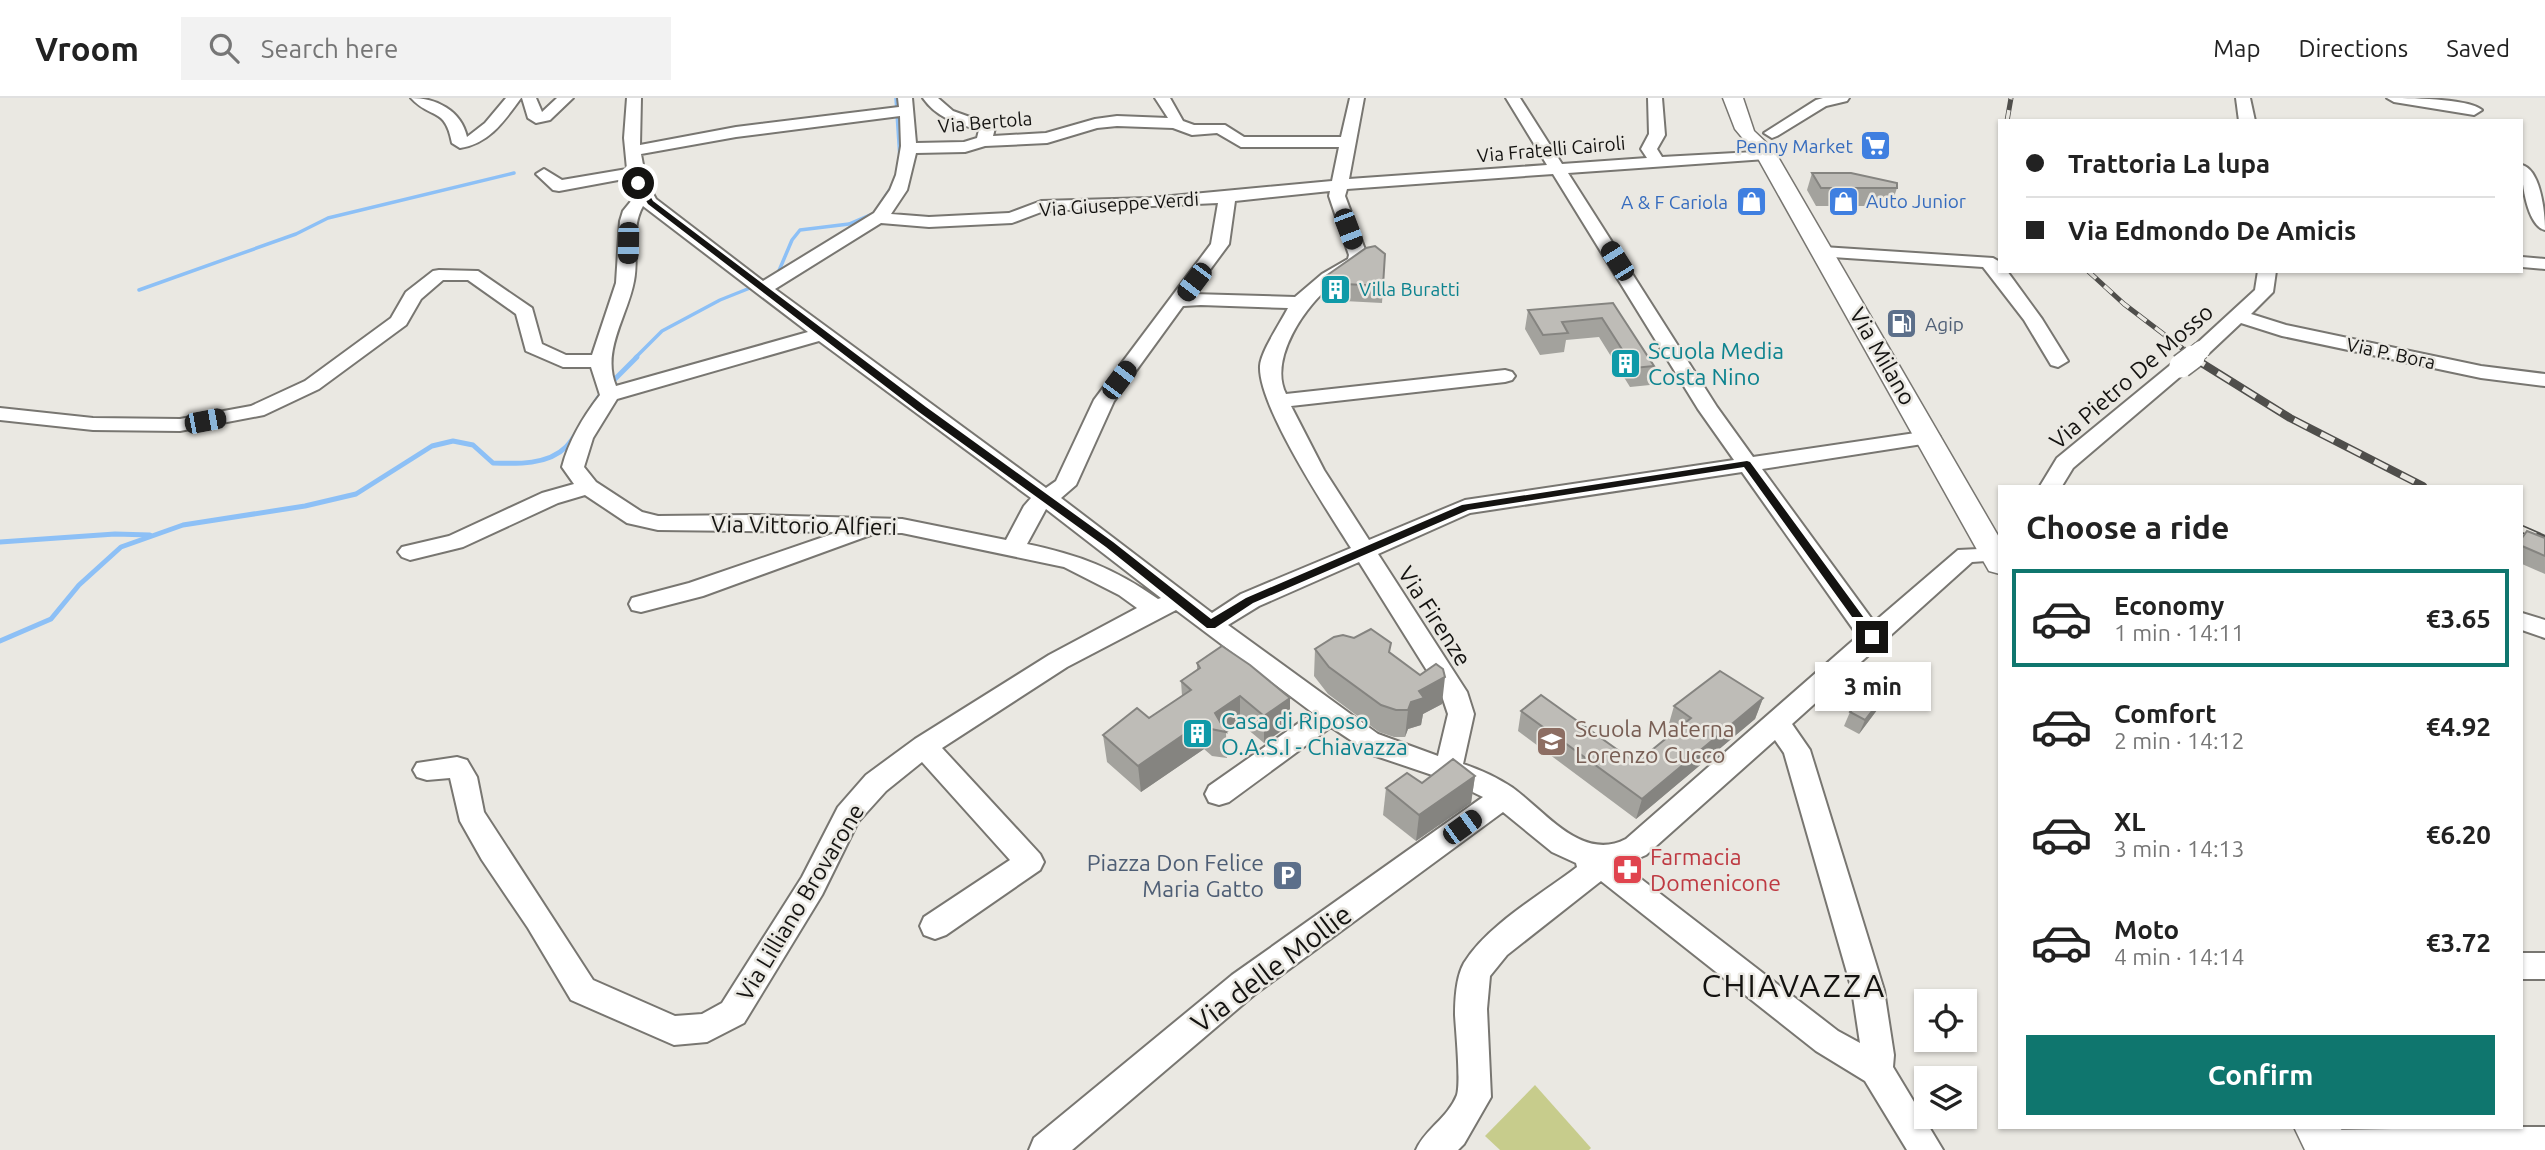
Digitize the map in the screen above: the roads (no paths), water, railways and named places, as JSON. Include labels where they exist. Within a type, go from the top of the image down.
[{"type":"main road","name":"Via Milano","points":[[1735,102],[1763,135],[1823,252],[1997,559]]},
{"type":"street","points":[[418,98],[446,114],[456,124],[460,143],[471,142],[484,134],[514,98]]},
{"type":"street","points":[[529,98],[536,118],[545,117],[566,98]]},
{"type":"street","points":[[634,98],[635,172],[644,196],[823,334],[1045,499],[1167,604],[1211,625],[1331,715],[1383,750],[1449,768],[1490,787],[1567,847],[1596,857],[1617,856],[1626,852],[1654,831],[1966,555],[1997,559]]},
{"type":"street","points":[[930,98],[944,113],[987,128],[984,141]]},
{"type":"street","points":[[1162,98],[1175,116],[1176,123]]},
{"type":"street","name":"Via Firenze","points":[[1357,98],[1338,203],[1358,255],[1356,262],[1328,278],[1300,303],[1270,363],[1271,385],[1313,470],[1454,692],[1461,714],[1449,768]]},
{"type":"street","points":[[1513,98],[1708,409],[1872,637]]},
{"type":"street","points":[[1655,98],[1657,135],[1650,142],[1649,149],[1657,161]]},
{"type":"street","points":[[1763,135],[1821,103],[1842,98]]},
{"type":"street","points":[[2243,98],[2247,119]]},
{"type":"street","points":[[2394,98],[2474,110]]},
{"type":"street","points":[[634,151],[906,104],[910,148],[908,166],[891,204],[877,218],[759,284]]},
{"type":"street","name":"Via Bertola","points":[[910,148],[965,147],[984,141],[1047,138],[1095,124],[1117,121],[1176,123],[1192,130],[1220,128],[1241,142],[1350,142]]},
{"type":"street","name":"Via Fratelli Cairoli","points":[[1340,185],[1657,161],[1763,135]]},
{"type":"street","points":[[544,174],[559,186],[635,172]]},
{"type":"street","points":[[2523,174],[2528,197],[2545,225]]},
{"type":"street","name":"Via Giuseppe Verdi","points":[[877,218],[929,222],[1012,218],[1041,205],[1150,203],[1340,185]]},
{"type":"street","points":[[610,396],[602,382],[601,361],[627,273],[629,215],[634,203],[644,196]]},
{"type":"street","name":"Via Giuseppe Verdi","points":[[1013,550],[1035,506],[1065,485],[1104,400],[1220,244],[1227,197]]},
{"type":"street","points":[[1823,252],[1994,261]]},
{"type":"street","points":[[2523,262],[2545,264]]},
{"type":"street","points":[[1999,273],[2033,318],[2058,361]]},
{"type":"street","name":"Via Pietro De Mosso","points":[[2051,485],[2065,463],[2201,350],[2264,292],[2267,273]]},
{"type":"street","points":[[0,414],[93,424],[180,425],[257,411],[312,385],[399,321],[413,296],[439,275],[472,275],[525,312],[533,347],[563,361],[601,361]]},
{"type":"street","points":[[1179,301],[1200,299],[1300,303]]},
{"type":"street","name":"Via P. Bora","points":[[2238,316],[2282,330],[2481,372],[2545,380]]},
{"type":"street","points":[[410,552],[455,542],[550,498],[588,486],[573,467],[576,450],[590,423],[610,396],[634,386],[673,378],[823,334]]},
{"type":"street","points":[[1278,401],[1505,376]]},
{"type":"street","points":[[1211,625],[1250,600],[1465,507],[1929,437]]},
{"type":"street","name":"Via Vittorio Alfieri","points":[[588,486],[635,518],[659,523],[902,526],[1070,561],[1127,589],[1167,604]]},
{"type":"street","points":[[641,604],[695,590],[789,559],[879,525]]},
{"type":"street","name":"Via Lilliano Brovarone","points":[[427,770],[457,767],[463,777],[470,813],[492,852],[539,919],[582,990],[674,1031],[707,1027],[733,1013],[811,886],[848,815],[876,783],[924,746],[1058,661],[1167,604]]},
{"type":"street","points":[[2523,621],[2545,629]]},
{"type":"street","points":[[1219,794],[1331,715]]},
{"type":"street","points":[[1777,723],[1797,750],[1868,990],[1878,1055],[1877,1070]]},
{"type":"street","points":[[924,746],[1030,862],[935,926]]},
{"type":"street","name":"Via delle Mollie","points":[[1046,1150],[1243,985],[1503,797]]},
{"type":"street","points":[[1596,857],[1615,878],[1827,1041],[1877,1070],[1926,1150]]},
{"type":"street","points":[[1433,1150],[1452,1133],[1474,1097],[1471,1009],[1475,972],[1496,946],[1592,872],[1596,857]]},
{"type":"street","points":[[2523,966],[2545,966]]},
{"type":"street","points":[[2324,1141],[2462,1136],[2545,1143]]},
{"type":"waterway","points":[[896,98],[900,159]]},
{"type":"waterway","points":[[139,290],[296,234],[328,218],[514,173]]},
{"type":"waterway","points":[[881,203],[893,185]]},
{"type":"waterway","points":[[773,276],[778,273],[792,240],[800,230],[849,224],[870,215]]},
{"type":"waterway","points":[[635,358],[662,331],[720,300],[755,286]]},
{"type":"waterway","points":[[609,385],[637,357]]},
{"type":"waterway","points":[[0,641],[51,619],[79,585],[121,547],[183,525],[305,506],[356,494],[432,446],[453,441],[473,445],[493,463],[541,460],[566,447],[603,392]]},
{"type":"waterway","points":[[0,542],[115,534],[150,535]]},
{"type":"railway","points":[[2007,119],[2011,98]]},
{"type":"railway","points":[[2090,273],[2124,304],[2195,358]]},
{"type":"railway","points":[[2192,357],[2290,418],[2421,485]]},
{"type":"railway","points":[[2523,529],[2545,539]]},
{"type":"place","name":"Penny Market","points":[[1876,146]]},
{"type":"place","name":"Auto Junior","points":[[1843,201]]},
{"type":"place","name":"A & F Cariola","points":[[1751,202]]},
{"type":"place","name":"Villa Buratti","points":[[1336,289]]},
{"type":"place","name":"Agip","points":[[1902,324]]},
{"type":"place","name":"Scuola Media Costa Nino","points":[[1625,363]]},
{"type":"place","name":"Casa di Riposo O.A.S.I - Chiavazza","points":[[1198,733]]},
{"type":"place","name":"Scuola Materna Lorenzo Cucco","points":[[1552,741]]},
{"type":"place","name":"Farmacia Domenicone","points":[[1627,869]]},
{"type":"place","name":"Piazza Don Felice Maria Gatto","points":[[1287,875]]},
{"type":"district","name":"CHIAVAZZA","points":[[1794,985]]}]
